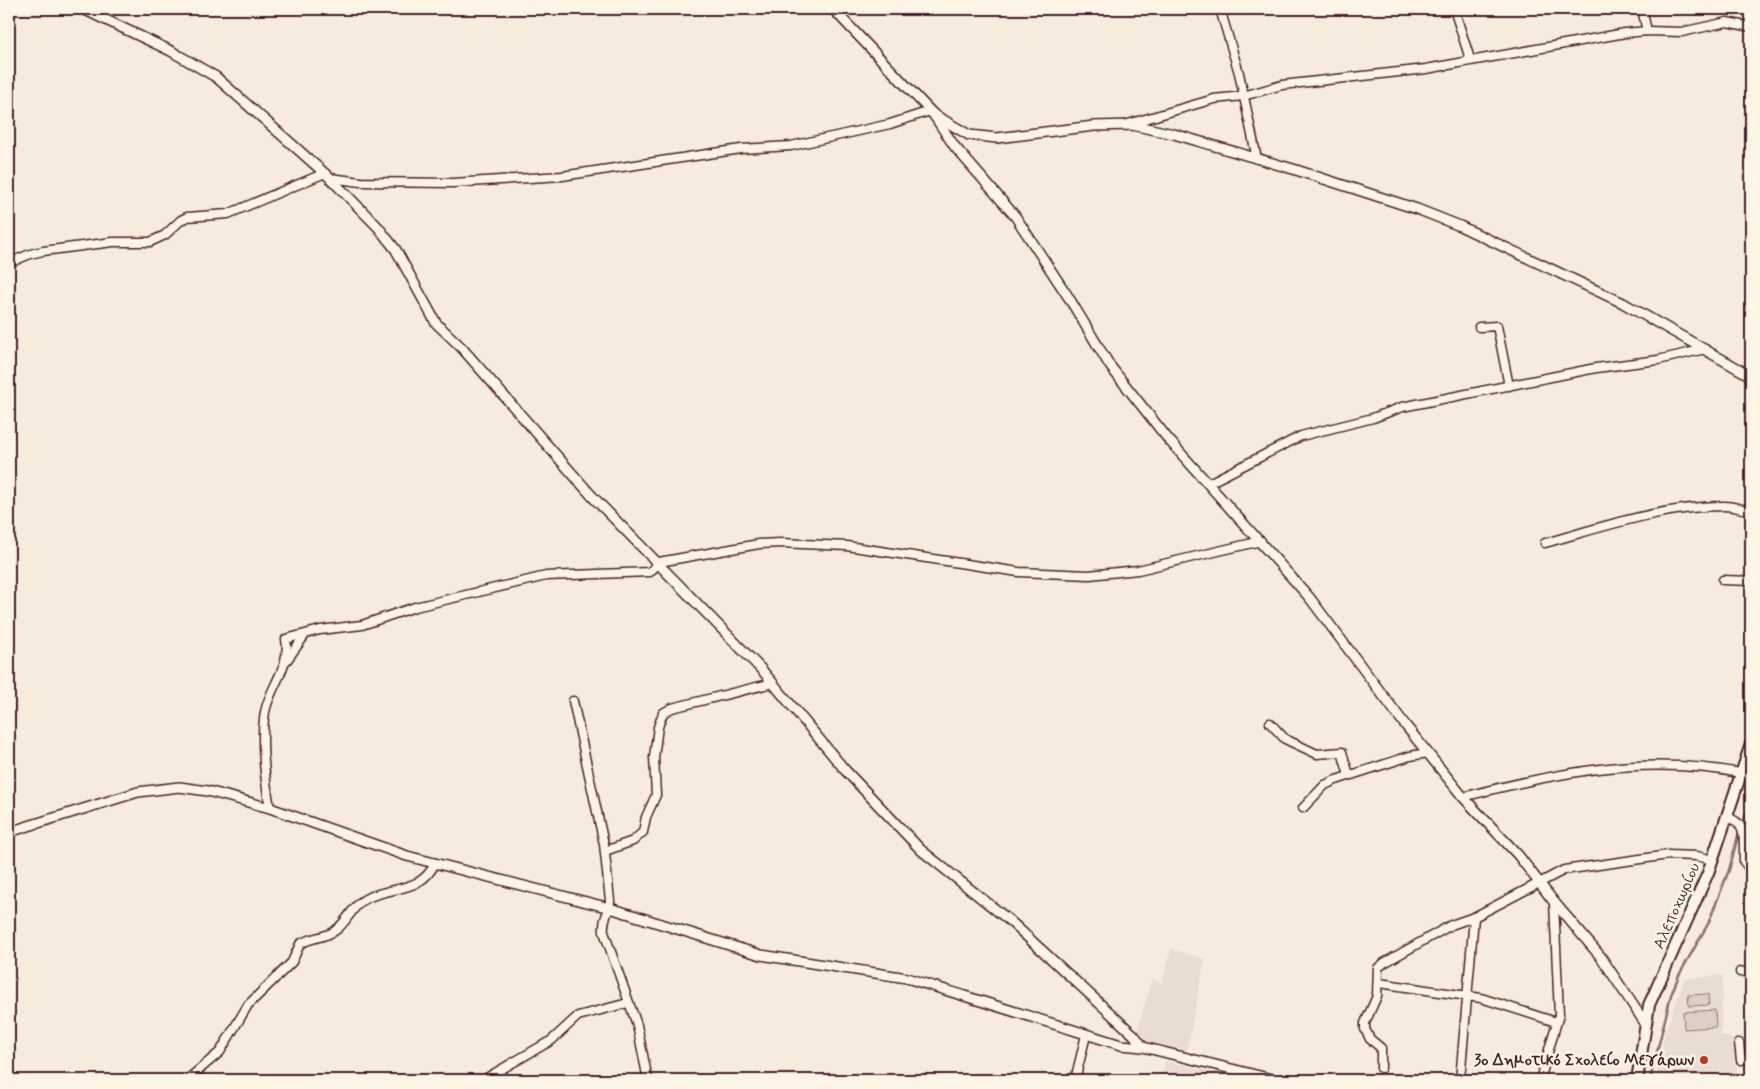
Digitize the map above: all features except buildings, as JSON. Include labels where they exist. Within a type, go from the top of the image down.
[{"type":"main road","name":"Αλεποχωρίου","points":[[1637,1080],[1645,1024],[1661,975],[1682,936],[1713,860],[1751,744]]},
{"type":"street","points":[[82,9],[171,51],[216,77],[328,176],[378,227],[396,250],[436,323],[461,347],[573,476],[659,562],[773,683],[834,758],[921,850],[1010,921],[1134,1035],[1143,1047]]},
{"type":"street","points":[[833,9],[932,112],[955,147],[1020,223],[1069,298],[1110,366],[1168,438],[1261,541],[1327,618],[1463,797],[1518,855],[1554,902],[1601,957],[1645,1024]]},
{"type":"street","points":[[1220,9],[1239,73],[1257,158]]},
{"type":"street","points":[[1454,9],[1470,60]]},
{"type":"street","points":[[1642,9],[1647,31]]},
{"type":"street","points":[[9,263],[34,253],[113,242],[150,242],[165,234],[187,217],[228,214],[328,176],[361,182],[453,183],[562,176],[741,149],[791,146],[890,124],[932,112],[969,135],[987,138],[1126,124],[1214,99],[1243,96],[1282,85],[1356,79],[1426,69],[1647,31],[1682,32],[1727,22],[1751,27]]},
{"type":"street","points":[[1126,124],[1174,134],[1257,158],[1446,220],[1623,302],[1751,376]]},
{"type":"street","points":[[1479,327],[1494,325],[1499,329],[1509,386]]},
{"type":"street","points":[[1209,483],[1301,436],[1373,418],[1402,407],[1596,368],[1658,360],[1705,349]]},
{"type":"street","points":[[1544,543],[1638,517],[1665,512],[1724,506],[1751,510]]},
{"type":"street","points":[[286,662],[286,639],[362,625],[415,607],[546,576],[650,572],[659,562],[759,544],[781,543],[846,546],[1019,572],[1089,575],[1138,570],[1261,541]]},
{"type":"street","points":[[1723,580],[1751,581]]},
{"type":"street","points":[[270,808],[266,782],[263,729],[269,699],[286,662],[307,634]]},
{"type":"street","points":[[605,851],[633,841],[643,832],[646,817],[656,795],[654,757],[658,726],[663,712],[672,708],[773,683]]},
{"type":"street","points":[[573,701],[605,851],[610,908],[603,918],[604,932],[640,1035],[648,1080]]},
{"type":"street","points":[[1270,723],[1285,739],[1317,754],[1342,752],[1349,775]]},
{"type":"street","points":[[1303,808],[1325,786],[1349,775],[1410,756],[1428,753]]},
{"type":"street","points":[[1463,797],[1559,775],[1627,765],[1682,765],[1740,773]]},
{"type":"street","points":[[9,832],[123,797],[168,788],[208,791],[270,808],[397,853],[610,908],[761,955],[907,978],[1121,1045],[1143,1047],[1276,1080]]},
{"type":"street","points":[[1726,817],[1737,821],[1745,834],[1744,862],[1751,870]]},
{"type":"street","points":[[1381,1068],[1381,1048],[1370,1039],[1365,1029],[1365,1023],[1375,1003],[1380,965],[1451,925],[1474,917],[1557,872],[1573,868],[1680,854],[1713,860]]},
{"type":"street","points":[[187,1080],[220,1052],[248,1005],[292,962],[300,944],[334,932],[357,905],[369,897],[413,885],[426,878],[435,863]]},
{"type":"street","points":[[1540,1080],[1559,1006],[1554,902]]},
{"type":"street","points":[[1460,1080],[1474,917]]},
{"type":"street","points":[[1740,972],[1751,971]]},
{"type":"street","points":[[1379,983],[1493,1001],[1556,1022]]},
{"type":"street","points":[[483,1080],[552,1040],[578,1016],[628,1002]]},
{"type":"street","points":[[1075,1080],[1086,1035]]},
{"type":"street","points":[[1739,1043],[1741,1060],[1751,1058]]},
{"type":"shaded area","points":[[1171,949],[1205,959],[1186,1055],[1148,1046],[1137,1032],[1152,979],[1162,983]]},
{"type":"shaded area","points":[[1723,975],[1721,1035],[1736,1040],[1737,1080],[1656,1080],[1664,1036],[1684,979]]},
{"type":"shaded area","points":[[1708,994],[1709,1005],[1689,1006],[1688,995]]},
{"type":"shaded area","points":[[1715,1010],[1716,1027],[1684,1029],[1683,1012]]},
{"type":"shaded area","points":[[1165,1061],[1249,1080],[1162,1080]]},
{"type":"waterway","points":[[1742,824],[1751,803]]},
{"type":"waterway","points":[[1650,1080],[1671,995],[1679,975],[1708,924],[1729,870],[1739,832]]},
{"type":"place","name":"3ο Δημοτικό Σχολείο Μεγάρων","points":[[1704,1060]]}]
